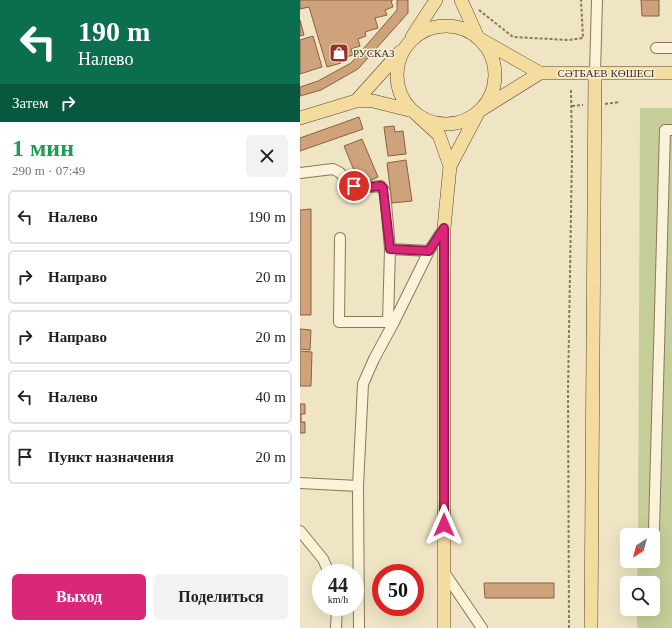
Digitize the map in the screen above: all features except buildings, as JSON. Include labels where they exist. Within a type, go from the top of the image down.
[{"type":"main road","points":[[436,0],[406,46],[400,58],[397,72],[398,87],[404,100],[413,111],[439,135],[450,166]]},
{"type":"main road","points":[[444,628],[444,228],[450,166],[479,111],[489,98],[494,83],[494,66],[489,51],[478,38],[461,0]]},
{"type":"main road","points":[[356,101],[418,34],[433,28],[449,26],[465,30],[478,38]]},
{"type":"main road","name":"СӘТБАЕВ КӨШЕСІ","points":[[478,38],[540,73],[672,73]]},
{"type":"main road","points":[[300,118],[356,101],[373,101],[413,111],[425,119],[439,124],[453,124],[467,119],[540,73]]},
{"type":"main road","points":[[591,628],[595,73]]},
{"type":"street","points":[[595,73],[597,0]]},
{"type":"street","points":[[656,48],[672,48]]},
{"type":"street","points":[[654,528],[665,130],[672,130]]},
{"type":"street","points":[[300,173],[333,169],[339,172],[354,186],[359,188],[381,186],[383,188],[390,249],[391,322]]},
{"type":"street","points":[[359,628],[358,486],[363,384],[391,322],[429,251],[444,228]]},
{"type":"street","points":[[340,238],[339,322],[391,322]]},
{"type":"street","points":[[390,249],[429,251]]},
{"type":"street","points":[[300,482],[358,486]]},
{"type":"street","points":[[300,531],[326,564]]},
{"type":"street","points":[[444,572],[482,628]]},
{"type":"street","points":[[336,628],[337,616]]},
{"type":"path","points":[[478,9],[513,38],[569,40],[583,38],[581,0]]},
{"type":"path","points":[[569,628],[568,392],[572,147],[571,90]]},
{"type":"green space","points":[[640,108],[672,108],[672,628],[637,628],[637,616],[660,616],[660,576],[637,576],[638,568],[660,568],[660,528],[638,528]]},
{"type":"place","name":"РУСКАЗ","points":[[339,53]]},
{"type":"route","points":[[354,186],[359,188],[381,186],[383,188],[385,192],[388,240],[390,249],[429,251],[444,228],[444,525]]}]
